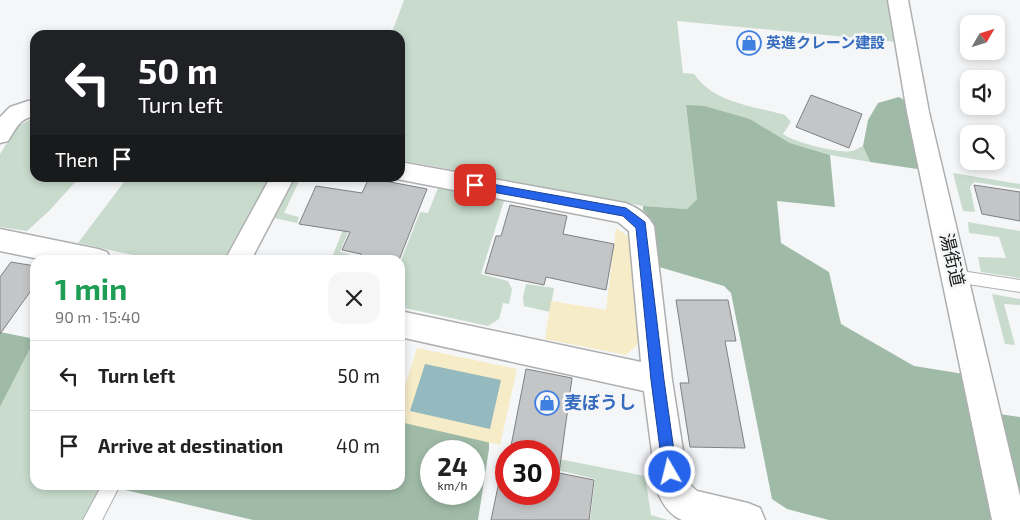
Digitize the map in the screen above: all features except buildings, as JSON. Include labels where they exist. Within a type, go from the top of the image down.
[{"type":"street","name":"湯街道","points":[[898,0],[918,112],[1009,520]]},
{"type":"street","points":[[0,134],[14,114],[30,108]]},
{"type":"street","points":[[405,173],[626,213],[641,226],[657,380],[673,491],[688,506],[748,520]]},
{"type":"street","points":[[241,255],[280,182]]},
{"type":"street","points":[[0,240],[74,255]]},
{"type":"street","points":[[405,325],[657,380]]},
{"type":"lane","points":[[955,276],[1020,286]]},
{"type":"lane","points":[[92,520],[107,490]]},
{"type":"green space","points":[[404,0],[890,0],[898,42],[677,21],[683,73],[694,74],[702,84],[712,91],[735,102],[785,115],[791,122],[783,134],[788,137],[806,144],[838,151],[852,151],[863,146],[870,162],[830,155],[790,143],[750,119],[686,105],[697,199],[687,209],[643,206],[405,161],[405,30],[393,30]]},
{"type":"green space","points":[[899,97],[910,103],[921,164],[917,169],[870,162],[863,146],[868,120],[878,103]]},
{"type":"green space","points":[[686,105],[704,106],[750,119],[790,143],[830,155],[835,207],[777,201],[781,243],[829,272],[841,324],[914,366],[964,374],[971,410],[1020,417],[1020,520],[829,520],[787,509],[772,499],[731,293],[724,286],[659,267],[652,220],[643,210],[643,206],[687,209],[697,199]]},
{"type":"green space","points":[[30,120],[30,182],[75,182],[49,211],[27,231],[0,227],[0,154],[17,127]]},
{"type":"green space","points":[[953,173],[1020,184],[1020,189],[974,182],[970,187],[975,212],[963,211]]},
{"type":"green space","points":[[124,182],[268,182],[226,255],[133,255],[78,243]]},
{"type":"green space","points":[[293,182],[299,182],[284,213],[299,217],[297,223],[274,218]]},
{"type":"green space","points":[[438,188],[504,201],[481,274],[508,281],[512,289],[509,304],[503,303],[499,319],[488,326],[405,308],[405,255],[403,255],[420,212],[428,213]]},
{"type":"green space","points":[[356,197],[362,198],[340,252],[350,255],[333,255]]},
{"type":"green space","points":[[968,222],[1020,231],[1020,278],[981,272],[978,257],[1006,258],[999,237],[969,233]]},
{"type":"green space","points":[[526,284],[554,288],[550,312],[524,306],[523,297]]},
{"type":"green space","points":[[992,294],[1020,299],[1020,305],[1004,304],[1015,345],[1005,344]]},
{"type":"green space","points":[[0,332],[30,338],[30,349],[0,407]]},
{"type":"green space","points":[[30,349],[30,490],[99,490],[83,520],[0,520],[0,407]]},
{"type":"green space","points":[[405,416],[489,437],[485,475],[485,440],[420,440],[420,505],[480,505],[478,520],[253,520],[125,490],[405,490]]},
{"type":"green space","points":[[560,459],[645,476],[651,515],[668,520],[590,520],[595,479],[560,471]]},
{"type":"sand","points":[[616,228],[629,237],[641,341],[626,355],[545,339],[551,301],[606,310]]},
{"type":"sand","points":[[417,348],[517,369],[501,440],[495,440],[495,444],[485,440],[405,423],[405,385]]},
{"type":"water","points":[[425,364],[501,380],[490,429],[410,411]]},
{"type":"place","name":"英進クレーン建設","points":[[749,43]]},
{"type":"place","name":"麦ぼうし","points":[[547,403]]},
{"type":"route","points":[[475,185],[626,213],[641,226],[657,380],[670,472]]}]
